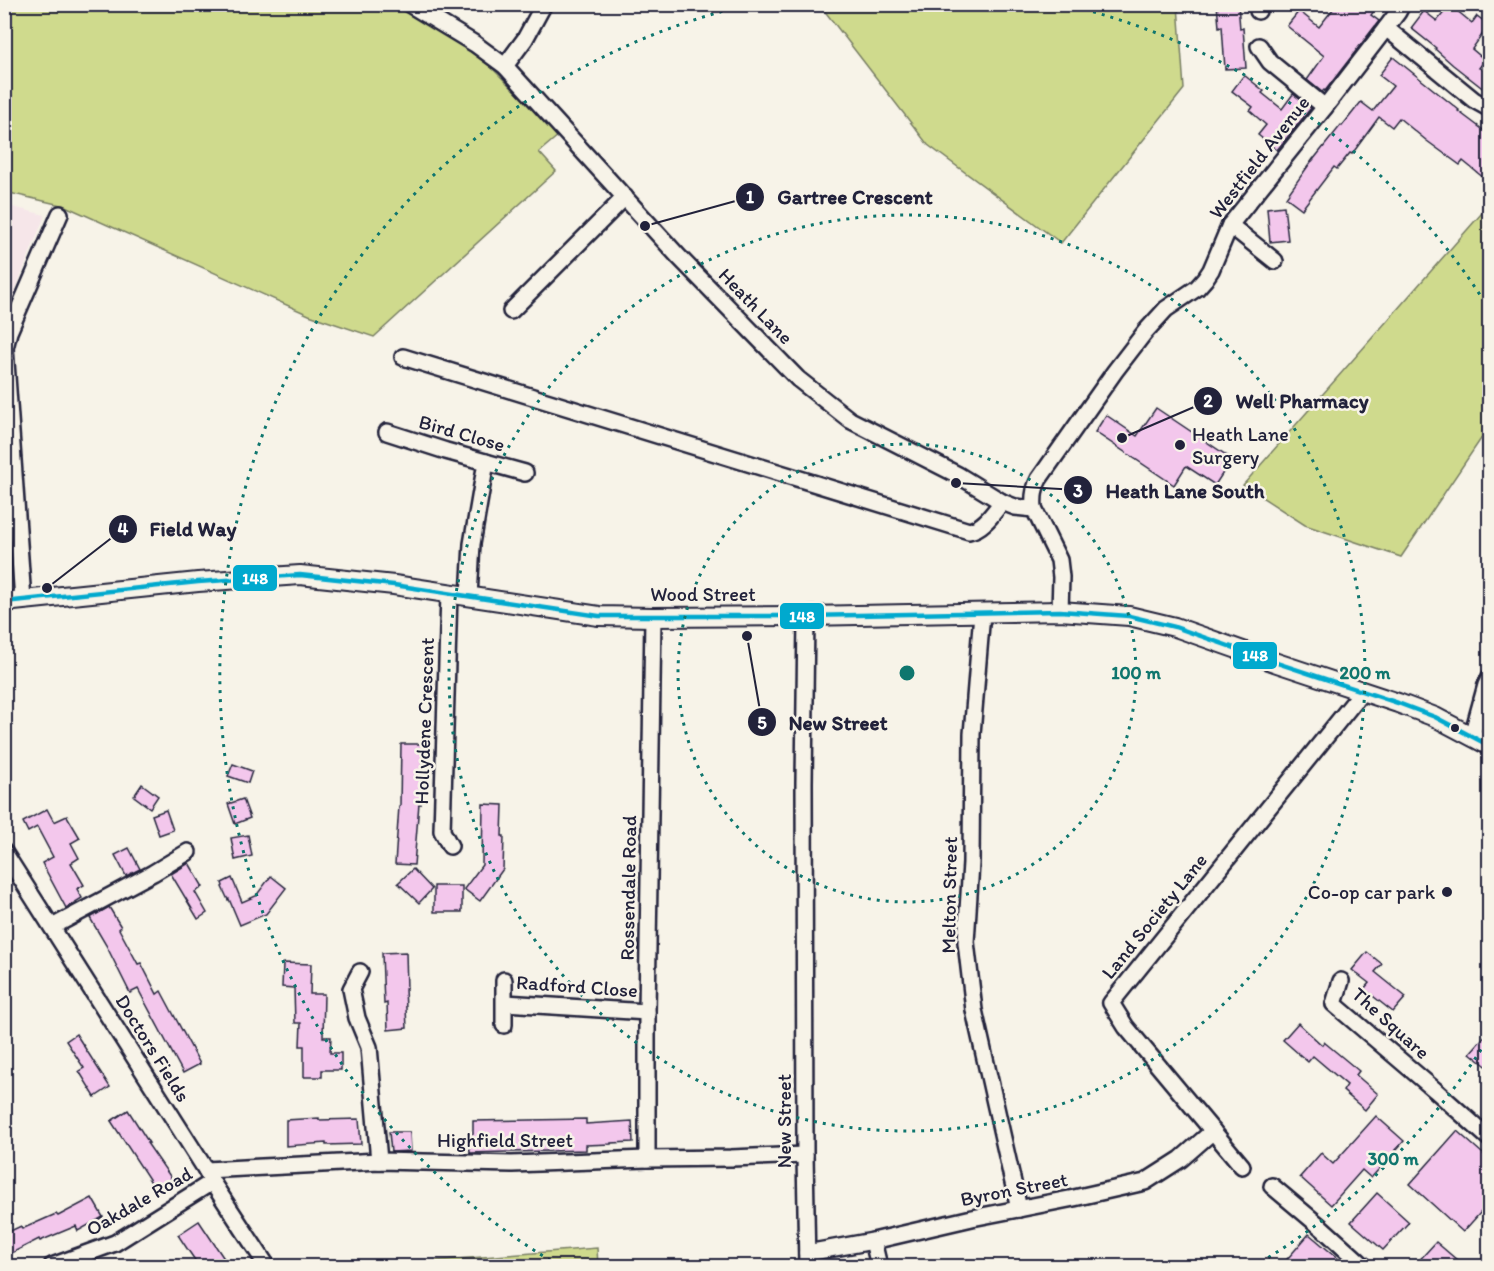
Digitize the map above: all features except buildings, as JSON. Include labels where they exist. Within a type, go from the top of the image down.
[{"type":"street","name":"Heath Lane","points":[[409,4],[476,44],[505,66],[679,257],[798,379],[850,420],[958,475],[1002,502],[1015,507],[1034,509]]},
{"type":"street","points":[[505,66],[525,39],[544,4]]},
{"type":"street","name":"Westfield Avenue","points":[[1034,509],[1036,484],[1115,370],[1166,309],[1197,288],[1205,279],[1230,225],[1325,107],[1402,4]]},
{"type":"street","points":[[1386,28],[1474,100],[1490,109]]},
{"type":"street","points":[[1259,46],[1269,62],[1325,107]]},
{"type":"street","points":[[512,311],[625,197]]},
{"type":"street","points":[[14,601],[5,348],[9,332],[60,214]]},
{"type":"street","points":[[1230,225],[1275,261]]},
{"type":"street","points":[[403,357],[969,531],[982,525],[1002,502]]},
{"type":"street","name":"Bird Close","points":[[387,432],[525,473]]},
{"type":"street","points":[[469,596],[471,544],[486,462]]},
{"type":"street","points":[[1034,509],[1059,560],[1060,610]]},
{"type":"street","name":"Wood Street","points":[[14,601],[198,582],[300,575],[394,585],[599,616],[806,616],[1060,610],[1129,616],[1175,627],[1398,703],[1435,717],[1490,746]]},
{"type":"street","name":"Hollydene Crescent","points":[[449,594],[442,831],[450,846]]},
{"type":"street","name":"Melton Street","points":[[982,613],[972,734],[971,862],[966,942],[974,1010],[1019,1209]]},
{"type":"street","name":"New Street","points":[[806,616],[804,783],[807,1260]]},
{"type":"street","name":"Rossendale Road","points":[[647,1159],[653,617]]},
{"type":"street","points":[[1472,736],[1490,678]]},
{"type":"street","name":"Land Society Lane","points":[[1242,1166],[1126,1027],[1111,1003],[1362,692]]},
{"type":"street","name":"Doctors Fields","points":[[4,852],[10,871],[52,927],[267,1266]]},
{"type":"street","points":[[52,927],[188,852]]},
{"type":"street","points":[[360,972],[351,989],[357,1018],[369,1047],[380,1161]]},
{"type":"street","name":"Radford Close","points":[[504,980],[504,1025]]},
{"type":"street","name":"The Square","points":[[1341,981],[1334,1004],[1490,1139]]},
{"type":"street","name":"Radford Close","points":[[505,1003],[647,1012]]},
{"type":"street","name":"Byron Street","points":[[807,1260],[873,1241],[972,1218],[1144,1182],[1181,1159],[1213,1131]]},
{"type":"street","name":"Highfield Street","points":[[209,1176],[380,1161],[512,1164],[805,1155]]},
{"type":"street","name":"Oakdale Road","points":[[59,1265],[115,1244],[209,1176]]},
{"type":"street","points":[[1272,1186],[1365,1266]]},
{"type":"street","points":[[873,1241],[879,1266]]},
{"type":"shaded area","points":[[4,205],[45,215],[5,316]]},
{"type":"green space","points":[[5,5],[396,5],[463,44],[491,67],[559,135],[539,152],[556,171],[374,337],[309,315],[65,206],[5,192]]},
{"type":"green space","points":[[820,5],[1178,5],[1184,89],[1061,243],[928,145]]},
{"type":"green space","points":[[1489,205],[1489,427],[1401,557],[1305,525],[1243,485]]},
{"type":"green space","points":[[597,1248],[598,1266],[368,1266]]},
{"type":"transit line","name":"148","points":[[4,602],[198,582],[300,575],[394,585],[599,616],[806,616],[1060,611],[1129,616],[1175,627],[1398,703],[1435,717],[1490,746]]},
{"type":"place","name":"Gartree Crescent","points":[[645,226]]},
{"type":"place","name":"Well Pharmacy","points":[[1122,438]]},
{"type":"place","name":"Heath Lane Surgery","points":[[1180,445]]},
{"type":"place","name":"Heath Lane South","points":[[956,483]]},
{"type":"place","name":"Field Way","points":[[47,588]]},
{"type":"place","name":"New Street","points":[[747,636]]},
{"type":"place","name":"Co-op car park","points":[[1447,892]]}]
